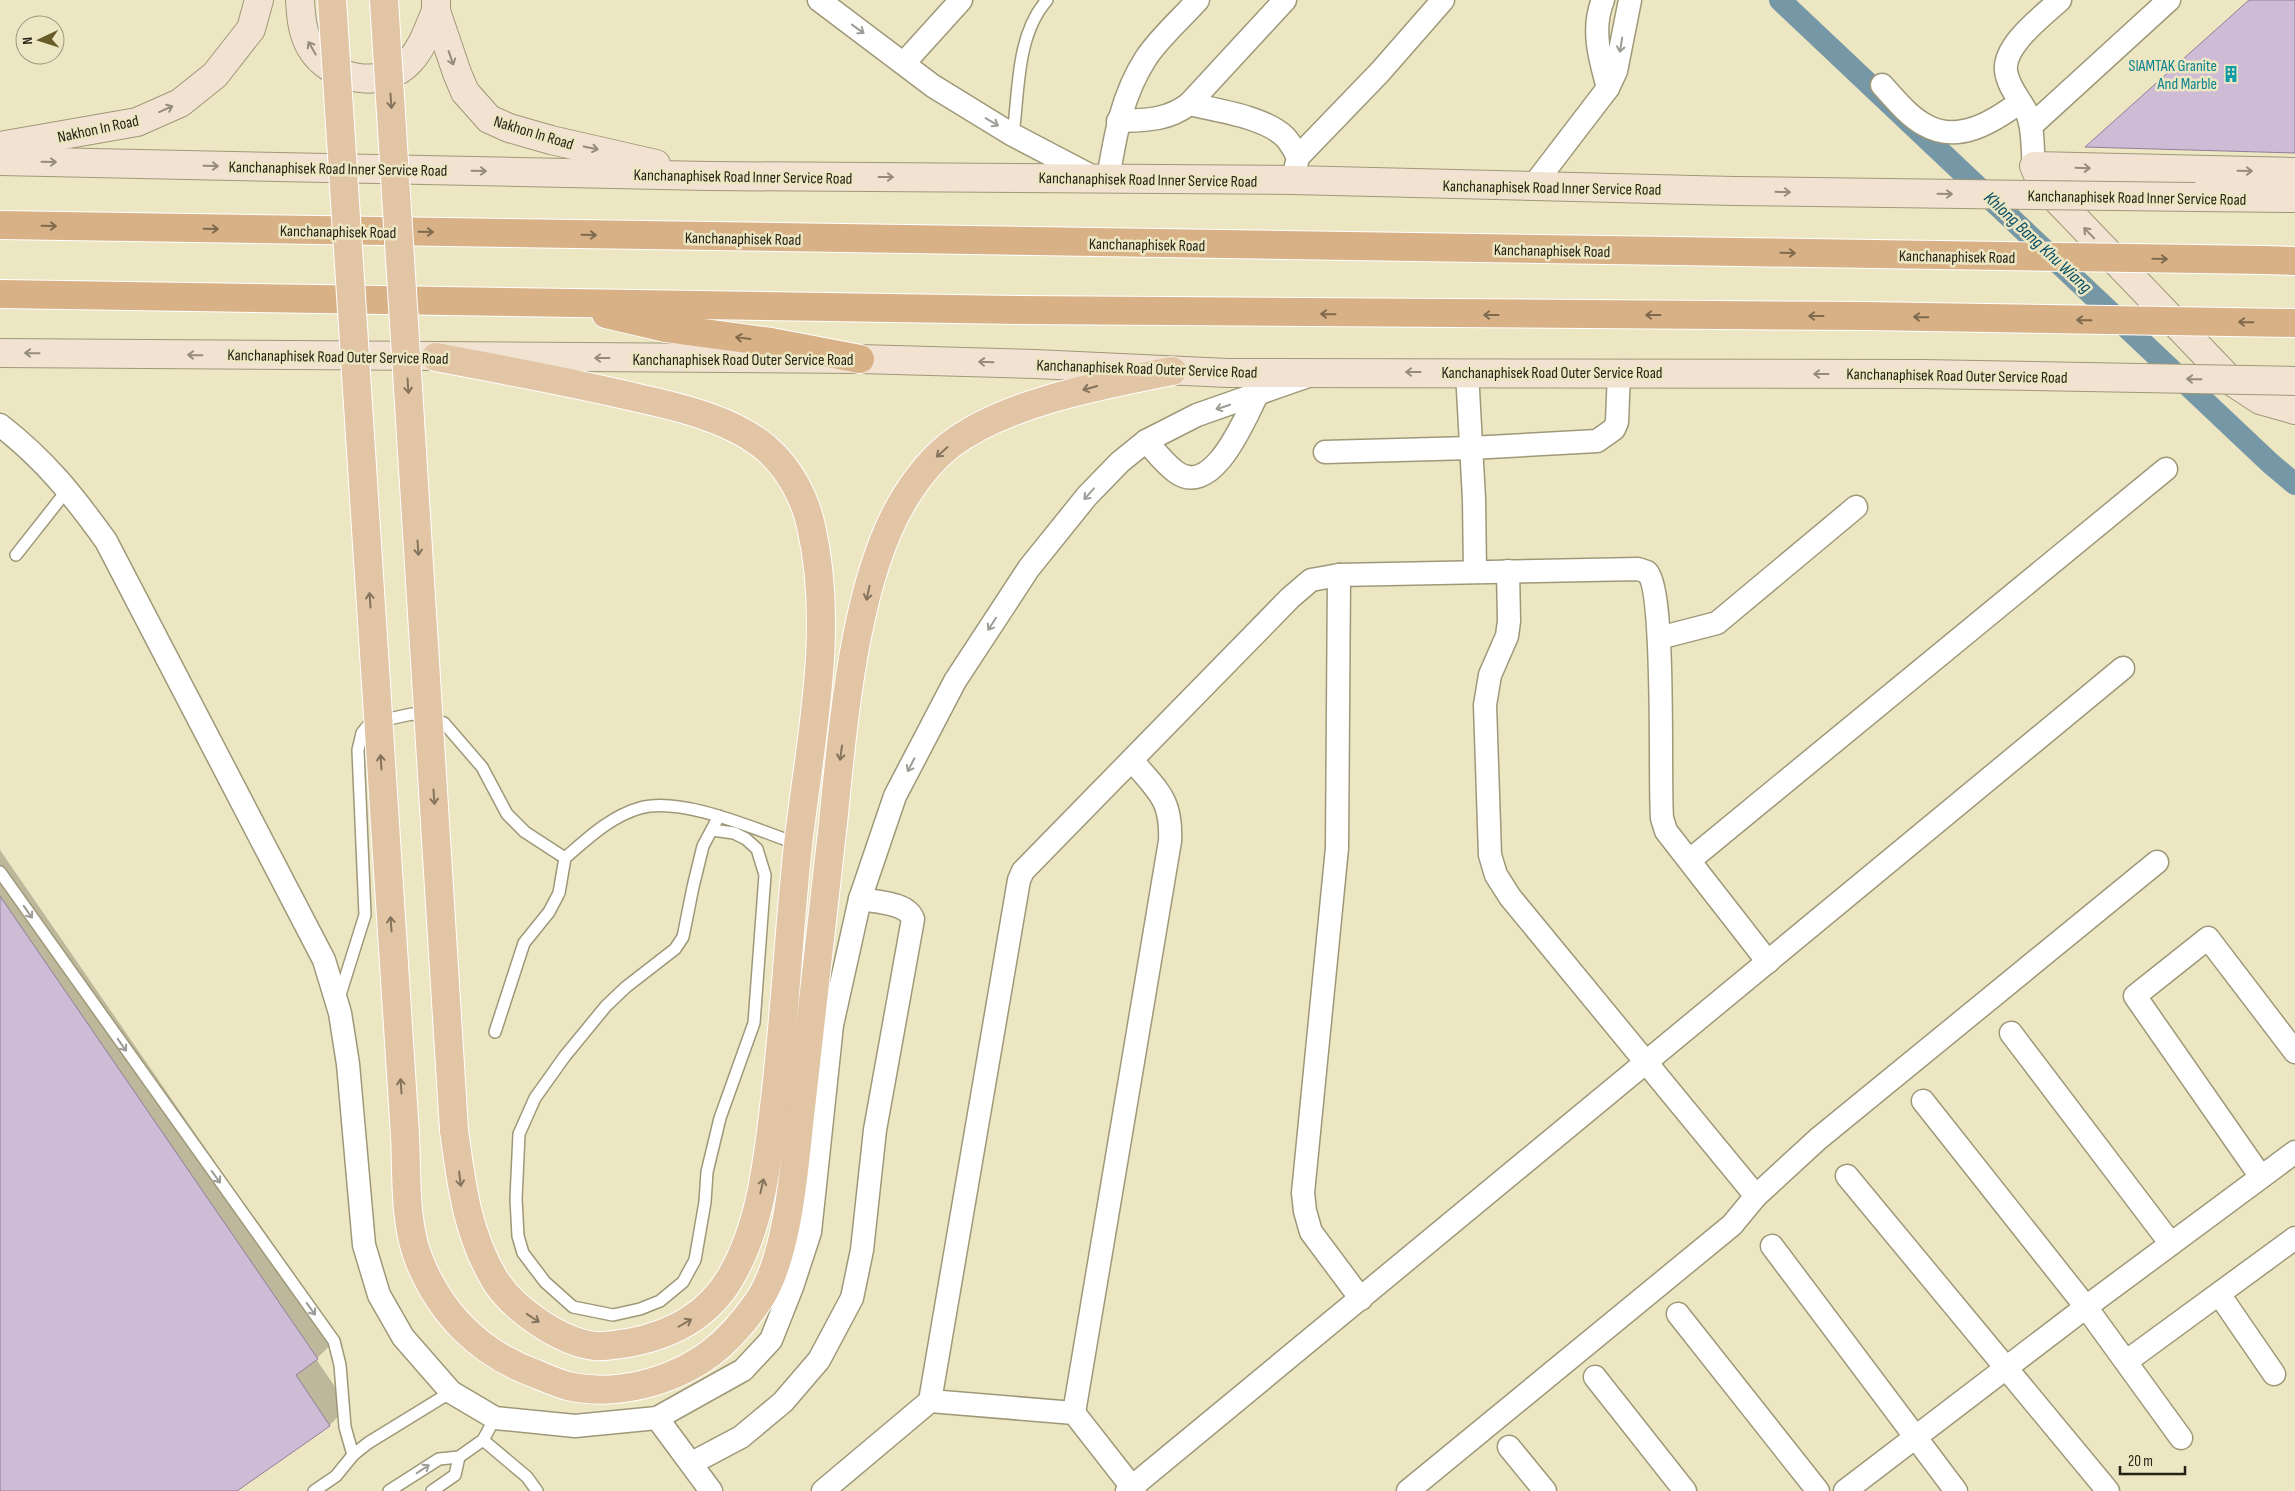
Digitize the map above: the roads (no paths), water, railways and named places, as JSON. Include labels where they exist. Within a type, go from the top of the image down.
[{"type":"highway","name":"Kanchanaphisek Road","points":[[0,225],[2295,261]]},
{"type":"highway","points":[[0,294],[1334,314],[1865,316],[2295,323]]},
{"type":"highway","points":[[563,302],[666,328],[771,342],[860,359]]},
{"type":"main road","name":"Nakhon In Road","points":[[0,146],[137,122],[180,102],[215,75],[251,29],[259,0]]},
{"type":"main road","points":[[300,0],[302,26],[310,47],[318,58],[336,72],[349,77],[373,79],[397,72],[409,63],[424,43],[436,6]]},
{"type":"main road","points":[[332,0],[409,1218],[419,1259],[453,1318],[470,1338],[492,1354],[521,1369],[566,1386],[593,1389],[622,1389],[652,1382],[678,1372],[712,1352],[760,1299],[776,1263],[790,1201],[839,766],[852,674],[870,584],[889,529],[904,499],[928,464],[950,445],[980,425],[1023,409],[1091,388],[1172,370]]},
{"type":"main road","points":[[384,0],[454,1130],[462,1195],[475,1240],[494,1279],[511,1302],[551,1329],[572,1340],[596,1347],[648,1339],[676,1328],[697,1316],[721,1295],[736,1269],[750,1236],[768,1161],[783,1033],[798,844],[811,759],[820,659],[818,580],[811,524],[795,482],[766,448],[726,424],[680,408],[566,382],[436,357]]},
{"type":"main road","name":"Nakhon In Road","points":[[436,6],[465,92],[488,118],[509,128],[551,140],[708,176]]},
{"type":"main road","name":"Kanchanaphisek Road Inner Service Road","points":[[0,161],[708,176],[1103,179],[1295,169],[1532,186],[1734,191],[2295,198]]},
{"type":"main road","points":[[2295,172],[2034,166],[2042,184],[2231,381],[2260,400],[2295,410]]},
{"type":"main road","name":"Kanchanaphisek Road Outer Service Road","points":[[0,353],[860,359],[1318,373],[1922,374],[2295,380]]},
{"type":"street","points":[[904,63],[962,0]]},
{"type":"street","points":[[829,3],[932,86],[1013,135],[1103,179],[1118,121],[1129,88],[1147,56],[1198,0]]},
{"type":"street","points":[[1118,121],[1170,117],[1189,104],[1285,0]]},
{"type":"street","points":[[1295,169],[1443,0]]},
{"type":"street","points":[[1603,0],[1598,12],[1597,34],[1608,88]]},
{"type":"street","points":[[1532,186],[1608,88],[1616,71],[1630,0]]},
{"type":"street","points":[[2034,166],[2031,126],[2009,82],[2006,70],[2012,49],[2033,25],[2060,0]]},
{"type":"street","points":[[2031,126],[2169,0]]},
{"type":"street","points":[[1882,85],[1924,125],[1941,132],[1958,132],[1976,128],[1994,121],[2020,102]]},
{"type":"street","points":[[1189,104],[1257,122],[1276,130],[1286,138],[1295,169]]},
{"type":"street","points":[[1467,372],[1475,571]]},
{"type":"street","points":[[1325,452],[1471,448],[1597,441],[1605,436],[1617,422],[1619,372]]},
{"type":"street","points":[[0,425],[28,447],[68,488],[106,541],[324,960],[337,1004],[348,1064],[364,1246],[379,1295],[403,1337],[451,1392],[495,1418],[575,1426],[657,1418],[743,1370],[771,1340],[810,1232],[832,1025],[860,899],[895,796],[955,681],[1029,568],[1087,496],[1120,462],[1146,441],[1197,415],[1318,373]]},
{"type":"street","points":[[1146,441],[1176,472],[1186,477],[1206,472],[1218,463],[1229,449],[1257,395]]},
{"type":"street","points":[[1690,860],[2166,469]]},
{"type":"street","points":[[1659,638],[1717,623],[1856,507]]},
{"type":"street","points":[[824,1491],[930,1401],[1019,880],[1033,858],[1311,580],[1338,575],[1475,571],[1638,569],[1646,572],[1654,587],[1659,638],[1662,818],[1666,831],[1768,962]]},
{"type":"street","points":[[1508,571],[1509,621],[1507,636],[1490,675],[1485,705],[1490,855],[1496,875],[1510,897],[1756,1196]]},
{"type":"street","points":[[1338,575],[1338,848],[1303,1193],[1305,1211],[1311,1232],[1361,1299]]},
{"type":"street","points":[[1132,760],[1166,801],[1171,823],[1170,840],[1074,1413],[1131,1490],[1646,1061],[2123,668]]},
{"type":"street","points":[[1408,1491],[1732,1225],[1756,1196],[1818,1138],[2157,862]]},
{"type":"street","points":[[692,1463],[741,1437],[782,1402],[819,1360],[852,1298],[862,1250],[875,1130],[913,919],[911,913],[903,908],[860,899]]},
{"type":"street","points":[[2261,1177],[2135,996],[2208,938],[2295,1052]]},
{"type":"street","points":[[2011,1033],[2171,1244]]},
{"type":"street","points":[[1923,1101],[2128,1361],[2181,1438]]},
{"type":"street","points":[[1845,1491],[2086,1307],[2295,1152]]},
{"type":"street","points":[[1847,1176],[2108,1491]]},
{"type":"street","points":[[2128,1361],[2295,1238]]},
{"type":"street","points":[[1772,1246],[1956,1491]]},
{"type":"street","points":[[2219,1294],[2274,1374]]},
{"type":"street","points":[[1678,1314],[1818,1491]]},
{"type":"street","points":[[1595,1377],[1685,1491]]},
{"type":"street","points":[[930,1401],[1074,1413]]},
{"type":"street","points":[[657,1418],[711,1491]]},
{"type":"street","points":[[1509,1446],[1544,1491]]},
{"type":"lane","points":[[1013,135],[1022,58],[1028,31],[1047,0]]},
{"type":"lane","points":[[16,555],[68,488]]},
{"type":"lane","points":[[337,1004],[366,915],[358,750],[362,733],[370,723],[412,714],[444,723],[482,767],[507,814],[525,832],[565,858]]},
{"type":"lane","points":[[495,1032],[524,943],[549,912],[559,893],[565,858],[622,814],[641,807],[667,805],[719,816],[798,844]]},
{"type":"lane","points":[[712,830],[734,833],[746,839],[757,849],[765,875],[754,1023],[720,1118],[707,1172],[705,1202],[695,1260],[683,1282],[660,1301],[640,1309],[613,1315],[573,1307],[545,1282],[523,1253],[518,1236],[516,1199],[519,1134],[535,1098],[606,1006],[626,987],[675,949],[684,938],[703,846],[719,816]]},
{"type":"lane","points":[[0,872],[334,1341],[340,1364],[345,1428],[352,1455]]},
{"type":"lane","points":[[314,1491],[336,1476],[352,1455],[451,1392]]},
{"type":"lane","points":[[389,1491],[439,1459],[460,1457],[483,1440],[495,1418]]},
{"type":"lane","points":[[483,1440],[527,1477],[537,1491]]},
{"type":"lane","points":[[432,1491],[455,1475],[460,1457]]},
{"type":"waterway","name":"Khlong Bang Khu Wiang","points":[[1780,0],[2270,463],[2295,484]]},
{"type":"place","name":"SIAMTAK Granite And Marble","points":[[2231,74]]}]
